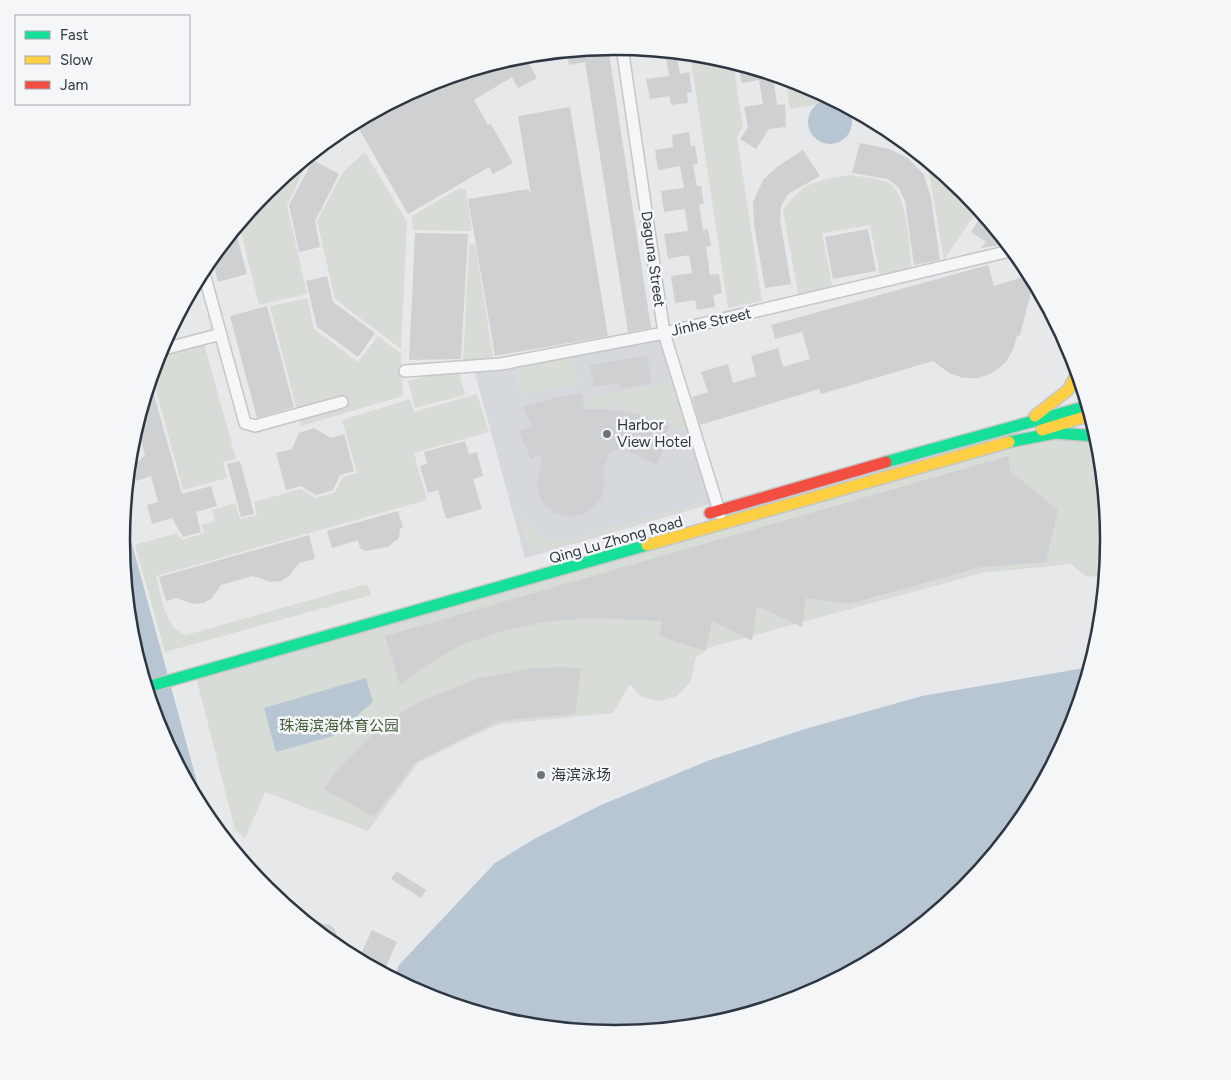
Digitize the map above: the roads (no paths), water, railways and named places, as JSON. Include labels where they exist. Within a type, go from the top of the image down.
[{"type":"main road","points":[[1020,424],[1056,401],[1068,390],[1074,380]]},
{"type":"main road","name":"Qing Lu Zhong Road","points":[[702,515],[1082,407]]},
{"type":"main road","points":[[1024,438],[1042,430],[1085,417]]},
{"type":"main road","points":[[1024,438],[1055,433],[1089,435]]},
{"type":"main road","name":"Qing Lu Zhong Road","points":[[153,685],[1024,438]]},
{"type":"main road","points":[[150,674],[207,657]]},
{"type":"street","name":"Daguna Street","points":[[623,55],[664,333],[723,524]]},
{"type":"street","name":"Jinhe Street","points":[[405,371],[501,364],[664,333],[1005,252]]},
{"type":"street","points":[[206,280],[245,423],[254,426],[342,402]]},
{"type":"street","points":[[170,347],[221,334]]},
{"type":"water","points":[[823,102],[852,118],[852,126],[846,138],[834,144],[826,144],[814,138],[808,126],[808,118],[814,106]]},
{"type":"water","points":[[130,538],[198,788],[167,726],[147,666],[135,603]]},
{"type":"water","points":[[1083,668],[1064,726],[1036,783],[1019,809],[980,860],[935,905],[911,925],[858,960],[830,975],[771,999],[710,1016],[679,1021],[616,1025],[552,1021],[521,1016],[460,999],[396,972],[399,965],[495,863],[536,838],[601,805],[710,760],[805,729],[922,696]]},
{"type":"water","points":[[366,678],[373,702],[333,736],[276,752],[264,708]]},
{"type":"place","name":"Harbor View Hotel","points":[[607,434]]},
{"type":"place","name":"海滨泳场","points":[[541,775]]},
{"type":"park label","name":"珠海滨海体育公园","points":[[339,726]]}]
